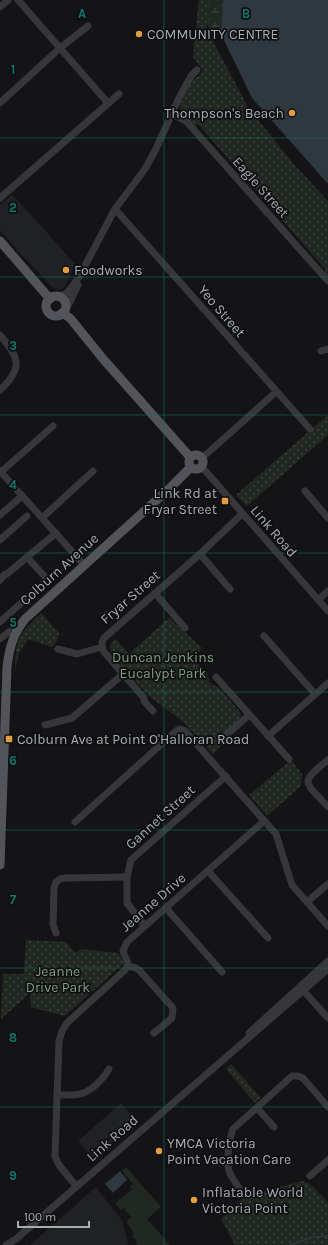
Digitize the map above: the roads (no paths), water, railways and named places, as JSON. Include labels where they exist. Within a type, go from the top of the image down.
[{"type":"main road","points":[[0,241],[54,298],[64,301],[64,309],[70,318],[104,360],[190,458],[189,463],[191,467],[197,470],[202,467],[204,462],[202,458],[196,455],[190,458]]},
{"type":"main road","points":[[54,298],[47,304],[49,312],[57,316],[64,309]]},
{"type":"main road","name":"Colburn Avenue","points":[[0,865],[1,793],[8,667],[3,646],[13,639],[25,619],[171,487],[191,467]]},
{"type":"street","points":[[0,7],[8,0]]},
{"type":"street","points":[[18,0],[108,103]]},
{"type":"street","points":[[0,102],[60,48],[88,26]]},
{"type":"street","points":[[54,298],[67,293],[80,277],[115,209],[145,169],[156,151],[191,76],[197,70]]},
{"type":"street","points":[[0,198],[119,94]]},
{"type":"street","name":"Eagle Street","points":[[172,114],[186,121],[328,281]]},
{"type":"street","name":"Yeo Street","points":[[115,209],[310,429]]},
{"type":"street","points":[[64,309],[69,304],[80,277]]},
{"type":"street","points":[[0,335],[12,348],[16,360],[14,375],[0,390]]},
{"type":"street","points":[[202,458],[276,392]]},
{"type":"street","points":[[53,426],[0,471],[84,565]]},
{"type":"street","name":"Link Road","points":[[202,467],[328,611]]},
{"type":"street","points":[[42,518],[93,472]]},
{"type":"street","points":[[305,491],[328,518]]},
{"type":"street","points":[[0,515],[22,496]]},
{"type":"street","name":"Fryar Street","points":[[153,710],[104,652],[102,641],[200,554],[242,514]]},
{"type":"street","points":[[0,540],[27,516]]},
{"type":"street","points":[[1,576],[8,573],[56,533]]},
{"type":"street","points":[[200,554],[230,589]]},
{"type":"street","points":[[0,622],[46,581],[46,578],[27,557]]},
{"type":"street","points":[[318,600],[328,591]]},
{"type":"street","points":[[155,593],[185,628]]},
{"type":"street","points":[[3,646],[14,628],[21,624]]},
{"type":"street","points":[[264,636],[315,694]]},
{"type":"street","points":[[58,649],[78,654],[102,647]]},
{"type":"street","points":[[44,725],[72,718],[123,674]]},
{"type":"street","points":[[216,677],[249,716],[289,759]]},
{"type":"street","points":[[268,736],[328,683]]},
{"type":"street","points":[[226,735],[249,716]]},
{"type":"street","points":[[74,822],[180,729],[185,731],[276,834],[292,884],[328,926]]},
{"type":"street","points":[[328,760],[308,777],[309,786],[328,807]]},
{"type":"street","name":"Gannet Street","points":[[145,926],[126,903],[127,877],[131,860],[226,776]]},
{"type":"street","name":"Jeanne Drive","points":[[128,966],[128,960],[123,951],[124,946],[264,820]]},
{"type":"street","points":[[208,871],[268,938]]},
{"type":"street","points":[[56,933],[53,924],[54,888],[56,882],[60,879],[66,878],[127,877]]},
{"type":"street","points":[[307,902],[328,884]]},
{"type":"street","points":[[166,908],[222,972]]},
{"type":"street","name":"Link Road","points":[[6,1245],[14,1242],[76,1186],[225,1057],[232,1053],[302,988],[328,961]]},
{"type":"street","points":[[76,1186],[59,1166],[55,1156],[59,1042],[62,1031],[73,1017],[128,966],[136,968],[140,971],[173,1008],[172,1018],[154,1033]]},
{"type":"street","name":"Link Road","points":[[302,988],[328,969]]},
{"type":"street","points":[[302,988],[328,1018]]},
{"type":"street","points":[[57,1095],[84,1094],[106,1075],[109,1069]]},
{"type":"street","points":[[239,1188],[230,1173],[228,1166],[230,1137],[233,1129],[292,1076],[303,1078],[328,1107]]},
{"type":"street","points":[[257,1108],[274,1127]]},
{"type":"street","points":[[310,1176],[328,1160]]},
{"type":"waterway","points":[[290,1245],[312,1237],[328,1236]]},
{"type":"place","name":"COMMUNITY CENTRE","points":[[139,34]]},
{"type":"place","name":"Thompson's Beach","points":[[292,113]]},
{"type":"place","name":"Foodworks","points":[[66,270]]},
{"type":"place","name":"Link Rd at Fryar Street","points":[[225,501]]},
{"type":"place","name":"Colburn Ave at Point O'Halloran Road","points":[[9,739]]},
{"type":"place","name":"YMCA Victoria Point Vacation Care","points":[[159,1151]]},
{"type":"place","name":"Inflatable World Victoria Point","points":[[194,1200]]},
{"type":"park label","name":"Duncan Jenkins Eucalypt Park","points":[[163,666]]},
{"type":"park label","name":"Jeanne Drive Park","points":[[58,980]]}]
